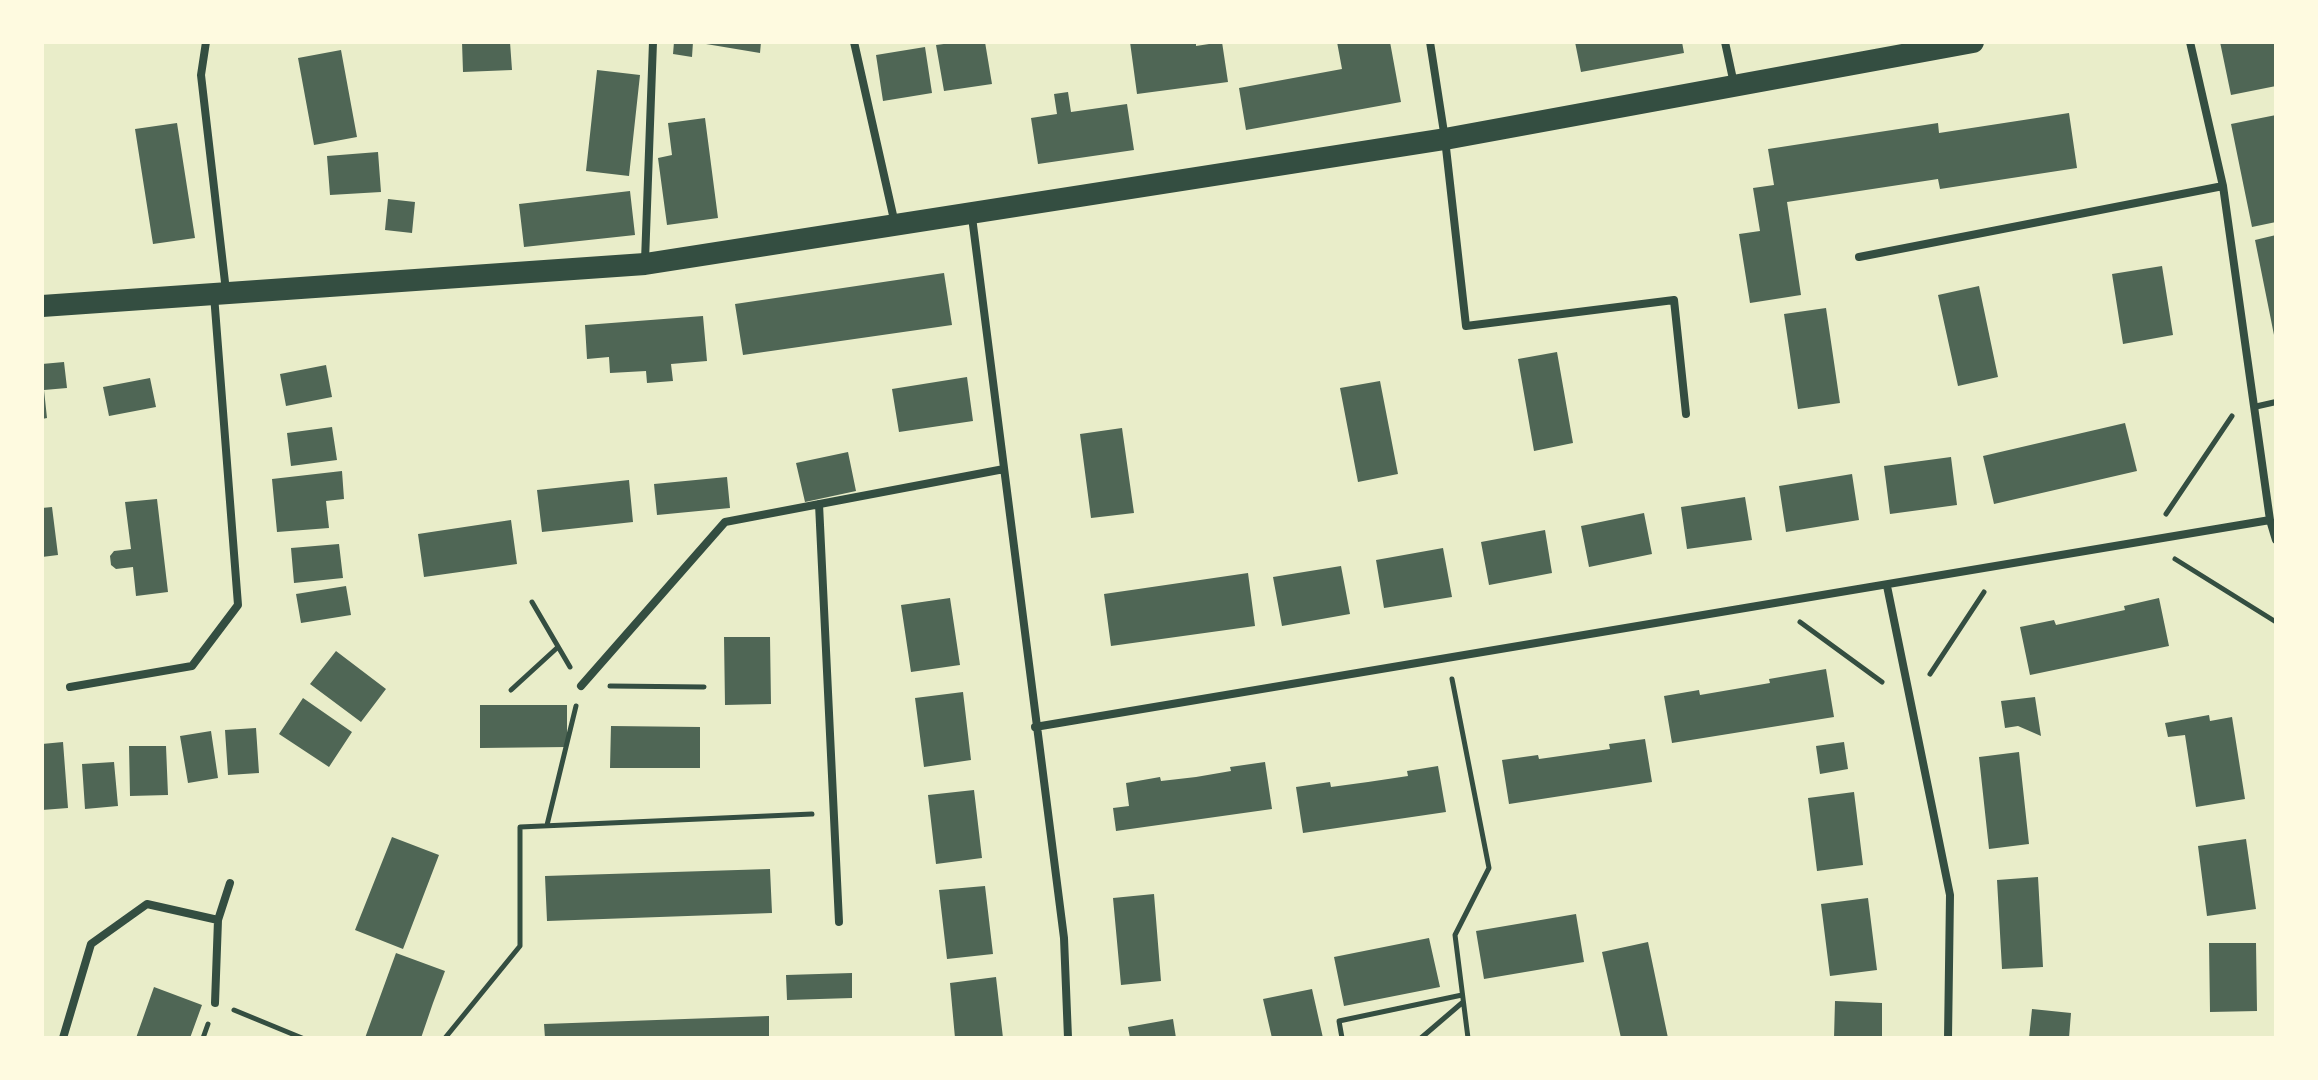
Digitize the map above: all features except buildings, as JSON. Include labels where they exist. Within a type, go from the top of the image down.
[{"type":"highway","points":[[42,306],[645,264],[1445,139],[1973,42]]},
{"type":"street","points":[[70,687],[192,666],[238,605],[220,293],[201,75],[206,42]]},
{"type":"street","points":[[645,264],[653,42]]},
{"type":"street","points":[[854,42],[895,225]]},
{"type":"street","points":[[1430,42],[1445,139],[1466,326],[1674,300],[1686,414]]},
{"type":"street","points":[[1725,42],[1734,85]]},
{"type":"street","points":[[2190,42],[2223,186],[2270,520],[2276,540]]},
{"type":"street","points":[[1859,257],[2223,186]]},
{"type":"street","points":[[971,212],[1064,938],[1068,1038]]},
{"type":"street","points":[[581,686],[725,522],[1004,469]]},
{"type":"street","points":[[819,504],[839,922]]},
{"type":"street","points":[[1035,727],[2270,520]]},
{"type":"street","points":[[1887,586],[1950,895],[1948,1038]]},
{"type":"street","points":[[215,1003],[218,920],[230,883]]},
{"type":"street","points":[[63,1038],[91,944],[147,904],[218,920]]},
{"type":"lane","points":[[2254,407],[2276,402]]},
{"type":"path","points":[[2251,387],[2147,541],[2276,622]]},
{"type":"path","points":[[1776,605],[1910,703],[2001,567]]},
{"type":"path","points":[[532,602],[581,686],[547,825]]},
{"type":"path","points":[[511,690],[558,647]]},
{"type":"path","points":[[1448,659],[1489,868],[1455,935],[1468,1038]]},
{"type":"path","points":[[581,686],[704,687]]},
{"type":"path","points":[[445,1038],[520,946],[520,827],[833,813]]},
{"type":"path","points":[[1342,1038],[1339,1021],[1463,998]]},
{"type":"path","points":[[1421,1038],[1463,998]]},
{"type":"path","points":[[203,1038],[215,1003],[302,1038]]}]
